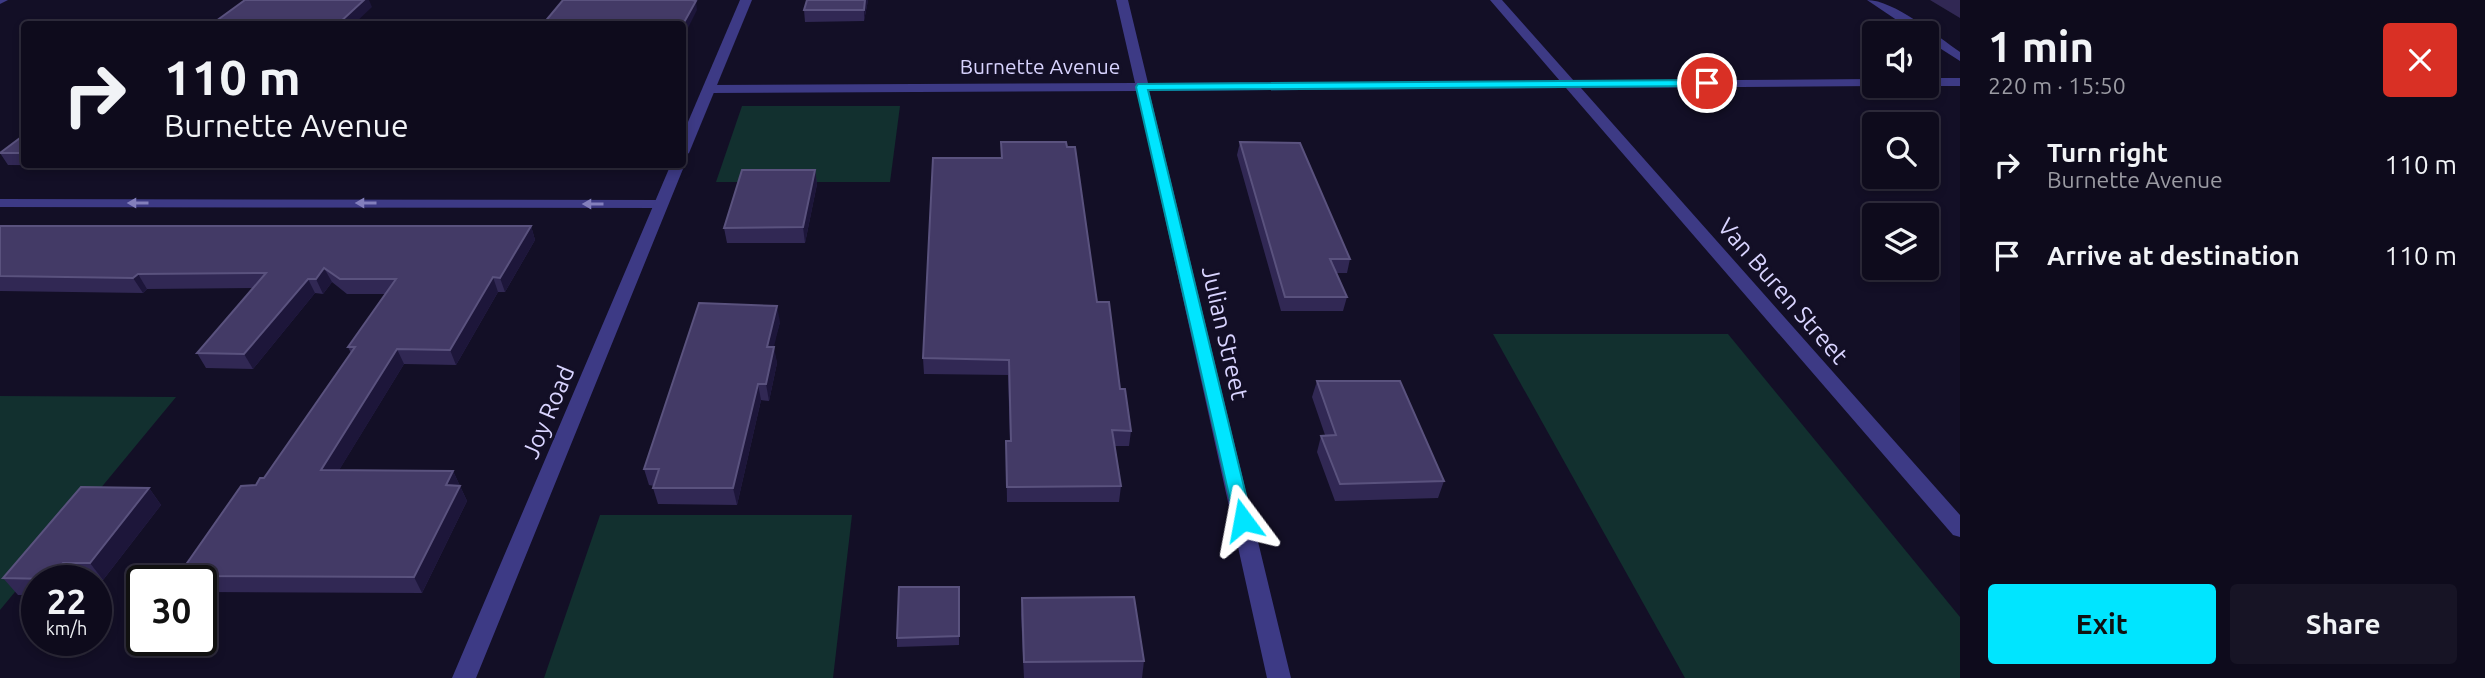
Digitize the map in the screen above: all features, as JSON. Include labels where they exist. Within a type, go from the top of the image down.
[{"type":"street","points":[[686,144],[746,0]]},
{"type":"street","name":"Julian Street","points":[[1122,0],[1279,678]]},
{"type":"street","name":"Van Buren Street","points":[[1496,0],[1960,529]]},
{"type":"street","points":[[1873,0],[1905,21]]},
{"type":"street","points":[[1939,43],[1960,57]]},
{"type":"street","points":[[1939,82],[1960,82]]},
{"type":"street","name":"Burnette Avenue","points":[[709,89],[1862,83]]},
{"type":"street","name":"Joy Road","points":[[464,678],[676,168]]},
{"type":"street","points":[[0,203],[661,204]]},
{"type":"green space","points":[[742,106],[900,106],[890,182],[716,182]]},
{"type":"green space","points":[[1493,334],[1728,334],[1960,617],[1960,678],[1685,678]]},
{"type":"green space","points":[[0,396],[176,397],[37,565],[21,565],[21,585],[0,610]]},
{"type":"green space","points":[[600,515],[852,515],[833,678],[544,678]]},
{"type":"building","points":[[245,0],[364,0],[341,21],[216,21]]},
{"type":"building","points":[[563,0],[696,1],[685,21],[546,21]]},
{"type":"building","points":[[807,0],[865,0],[864,10],[804,10]]},
{"type":"building","points":[[21,137],[21,153],[0,153]]},
{"type":"building","points":[[1001,142],[1066,142],[1067,147],[1075,147],[1097,302],[1109,302],[1120,389],[1125,389],[1131,431],[1112,430],[1121,486],[1007,487],[1006,441],[1011,441],[1009,360],[923,358],[933,158],[1002,158]]},
{"type":"building","points":[[1240,142],[1300,143],[1350,259],[1330,259],[1347,297],[1285,297]]},
{"type":"building","points":[[742,170],[815,170],[803,227],[724,228]]},
{"type":"building","points":[[0,226],[531,226],[500,278],[493,277],[450,350],[397,349],[321,470],[453,471],[446,485],[460,486],[414,577],[217,576],[217,565],[186,565],[241,486],[256,485],[260,478],[264,478],[355,347],[348,347],[396,279],[340,279],[324,268],[316,279],[308,279],[244,354],[197,353],[266,273],[138,274],[133,278],[0,276]]},
{"type":"building","points":[[699,303],[777,306],[767,347],[774,347],[766,384],[758,384],[733,488],[653,488],[659,469],[644,469]]},
{"type":"building","points":[[1317,381],[1400,381],[1444,481],[1340,484],[1321,436],[1336,435]]},
{"type":"building","points":[[81,487],[149,488],[90,563],[21,565],[21,578],[3,578]]},
{"type":"building","points":[[899,587],[959,587],[959,636],[897,638]]},
{"type":"building","points":[[1134,597],[1144,661],[1024,662],[1022,598]]},
{"type":"route","points":[[1243,520],[1142,87],[1707,83]]}]
